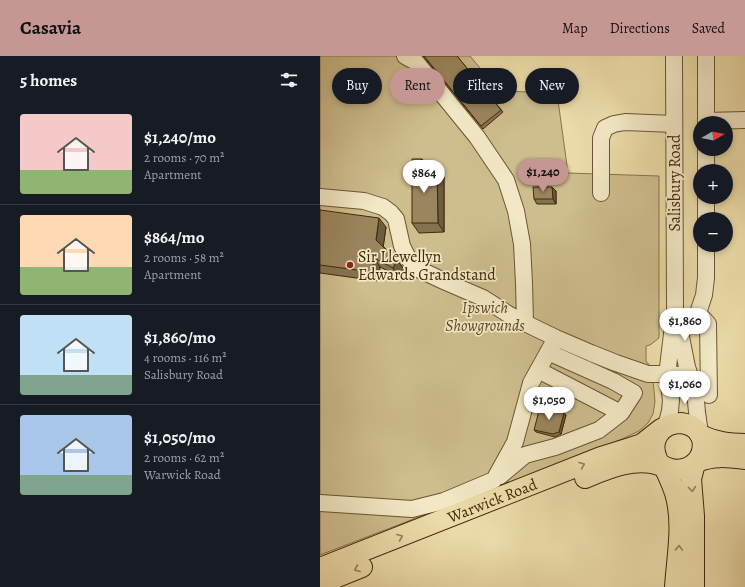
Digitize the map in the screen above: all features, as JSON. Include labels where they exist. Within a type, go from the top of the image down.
[{"type":"main road","points":[[675,587],[679,550],[678,512],[675,492],[656,456],[656,438],[662,428],[674,424],[684,423],[711,440],[745,444]]},
{"type":"main road","name":"Warwick Road","points":[[320,568],[601,457],[636,446],[647,441],[662,428]]},
{"type":"main road","points":[[694,587],[694,511],[691,479],[702,450],[700,434]]},
{"type":"main road","points":[[663,467],[681,470],[708,458],[721,456],[745,459]]},
{"type":"main road","name":"Warwick Road","points":[[320,584],[618,466],[638,462],[649,462],[663,467]]},
{"type":"street","points":[[405,56],[416,62],[477,137],[506,180],[516,211],[522,244],[525,323]]},
{"type":"street","name":"Salisbury Road","points":[[662,428],[668,419],[671,408],[668,364],[675,309],[674,56]]},
{"type":"street","points":[[706,56],[706,116]]},
{"type":"street","points":[[733,121],[745,120]]},
{"type":"street","points":[[601,193],[601,138],[605,128],[614,124],[625,122],[674,124]]},
{"type":"street","points":[[320,197],[364,201],[383,207],[396,219],[402,246],[408,258],[416,268],[483,298],[525,323],[603,358],[652,375],[668,374],[682,377],[692,383]]},
{"type":"street","points":[[706,252],[706,278],[704,295],[698,313],[708,324],[709,395]]},
{"type":"street","name":"Salisbury Road","points":[[675,309],[687,367],[696,393],[696,410],[700,434]]},
{"type":"street","points":[[494,480],[515,442],[531,383],[556,338]]},
{"type":"street","points":[[548,352],[613,381],[634,393]]},
{"type":"street","points":[[538,370],[621,413]]},
{"type":"street","points":[[320,503],[412,510],[444,501],[494,480],[525,455],[555,447],[599,430],[621,413],[645,373]]},
{"type":"green space","name":"Ipswich Showgrounds","points":[[320,56],[470,56],[480,68],[453,68],[453,104],[517,104],[517,92],[525,92],[525,104],[559,104],[568,173],[659,176],[659,338],[650,345],[646,346],[646,361],[652,368],[655,402],[653,414],[648,423],[639,431],[622,439],[320,555]]},
{"type":"building","points":[[424,56],[457,56],[467,68],[453,68],[453,92],[445,82],[445,68],[434,68]]},
{"type":"building","points":[[463,104],[496,104],[501,110],[481,126]]},
{"type":"building","points":[[412,159],[422,159],[422,168],[437,168],[438,223],[412,223]]},
{"type":"building","points":[[533,187],[552,187],[553,199],[534,199]]},
{"type":"building","points":[[320,210],[379,218],[376,240],[397,260],[393,268],[374,258],[372,272],[320,265]]},
{"type":"building","points":[[540,407],[564,413],[559,432],[553,434],[534,430]]},
{"type":"place","name":"Sir Llewellyn Edwards Grandstand","points":[[350,265]]}]
